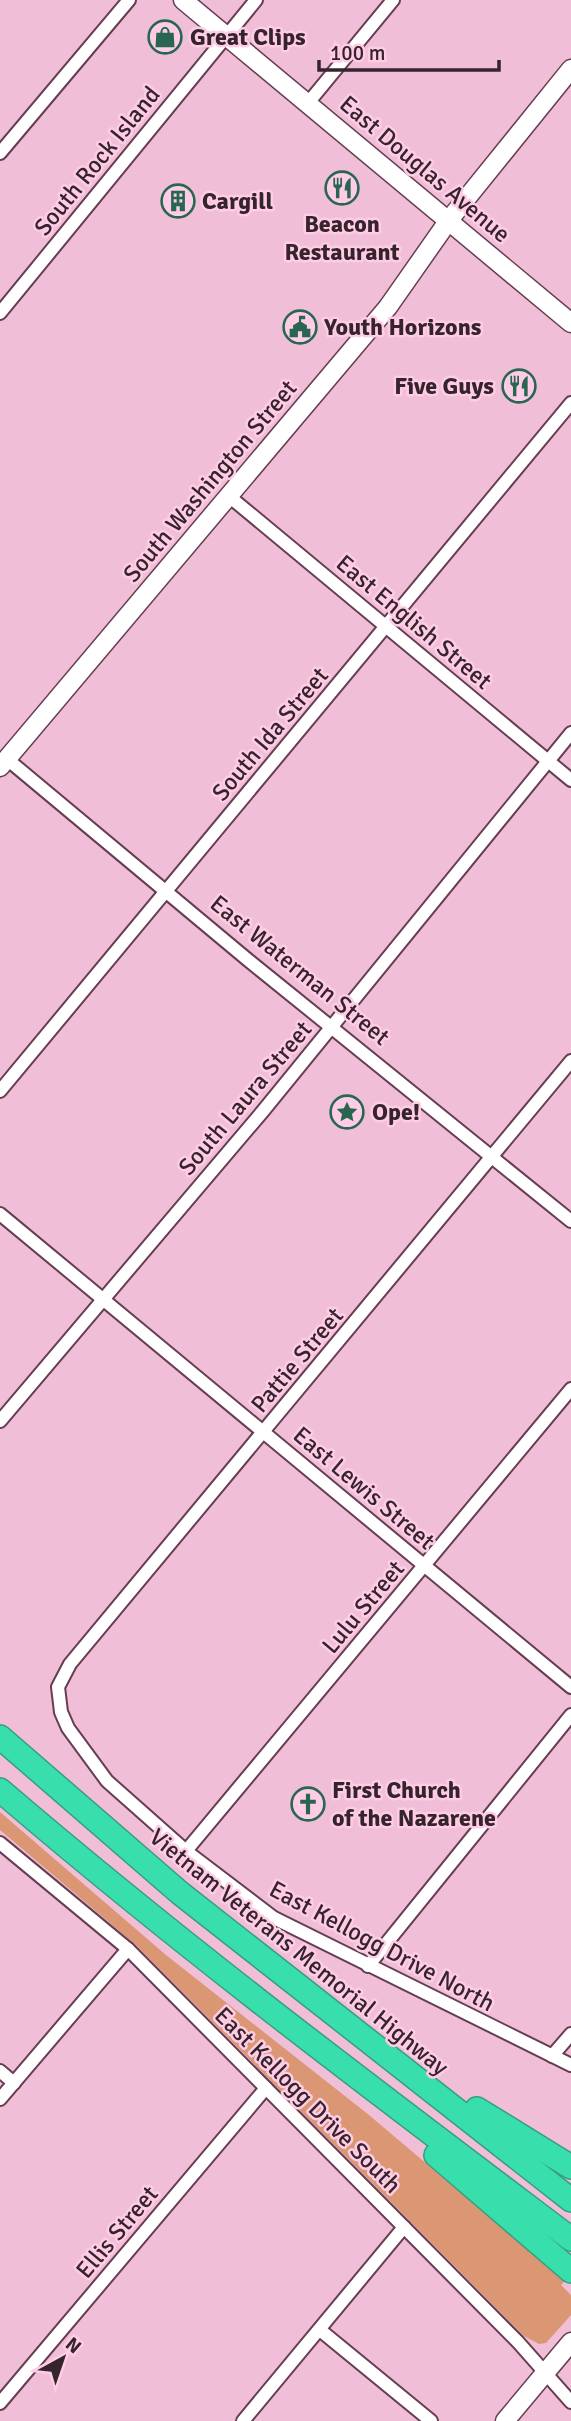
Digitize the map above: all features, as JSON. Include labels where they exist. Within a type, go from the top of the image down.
[{"type":"highway","name":"Vietnam Veterans Memorial Highway","points":[[0,1737],[180,1894],[571,2200]]},
{"type":"highway","points":[[0,1790],[126,1898],[247,1994],[571,2239]]},
{"type":"highway","points":[[283,1977],[503,2127],[571,2166]]},
{"type":"highway","points":[[247,1994],[566,2267]]},
{"type":"main road","name":"East Douglas Avenue","points":[[183,0],[571,323]]},
{"type":"main road","name":"South Washington Street","points":[[2,760],[230,497],[387,307],[449,220],[571,69]]},
{"type":"main road","points":[[505,2421],[571,2342]]},
{"type":"street","points":[[0,153],[129,0]]},
{"type":"street","name":"South Rock Island","points":[[0,313],[256,0]]},
{"type":"street","points":[[308,103],[393,0]]},
{"type":"street","name":"South Ida Street","points":[[0,1091],[571,403]]},
{"type":"street","name":"East English Street","points":[[230,497],[571,780]]},
{"type":"street","name":"South Laura Street","points":[[0,1421],[331,1027],[571,733]]},
{"type":"street","name":"East Waterman Street","points":[[2,760],[571,1221]]},
{"type":"street","name":"Pattie Street","points":[[58,1688],[69,1664],[571,1061]]},
{"type":"street","name":"East Lewis Street","points":[[0,1214],[571,1687]]},
{"type":"street","name":"Lulu Street","points":[[186,1851],[571,1390]]},
{"type":"street","name":"East Kellogg Drive North","points":[[58,1688],[61,1712],[88,1758],[130,1804],[274,1918],[571,2066]]},
{"type":"street","points":[[368,1966],[571,1715]]},
{"type":"street","name":"East Kellogg Drive South","points":[[0,1843],[128,1949],[518,2342],[571,2402]]},
{"type":"street","points":[[0,2099],[128,1949]]},
{"type":"street","points":[[552,2056],[571,2034]]},
{"type":"street","points":[[0,2071],[14,2083]]},
{"type":"street","name":"Ellis Street","points":[[0,2403],[266,2088]]},
{"type":"street","points":[[243,2421],[404,2227]]},
{"type":"street","points":[[320,2330],[431,2421]]},
{"type":"shaded area","points":[[0,1812],[166,1955],[369,2115],[565,2281],[561,2285],[571,2295],[571,2315],[546,2343],[539,2344],[524,2336],[136,1945],[0,1830]]},
{"type":"place","name":"Great Clips","points":[[165,37]]},
{"type":"place","name":"Beacon Restaurant","points":[[342,188]]},
{"type":"place","name":"Cargill","points":[[178,201]]},
{"type":"place","name":"Youth Horizons","points":[[300,327]]},
{"type":"place","name":"Five Guys","points":[[519,386]]},
{"type":"place","name":"Ope!","points":[[347,1112]]},
{"type":"place","name":"First Church of the Nazarene","points":[[308,1804]]}]
